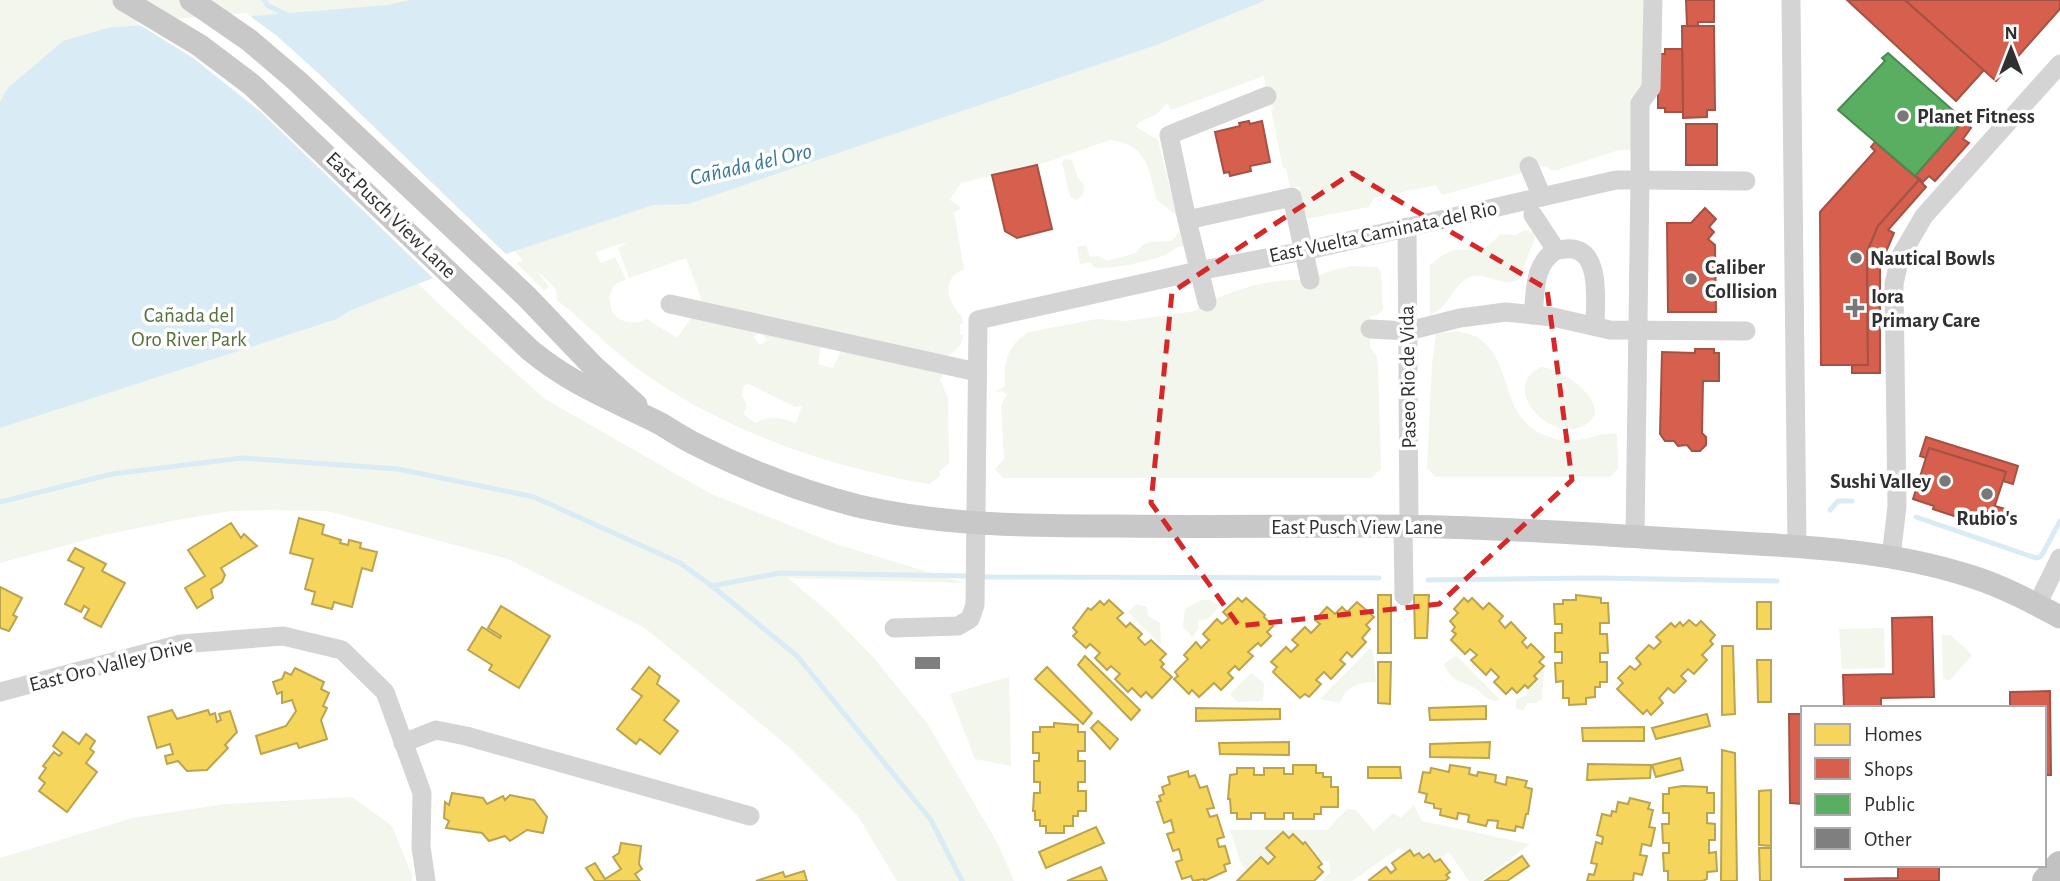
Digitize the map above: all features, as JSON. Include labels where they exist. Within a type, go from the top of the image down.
[{"type":"highway","points":[[2046,881],[2060,865]]},
{"type":"main road","name":"East Pusch View Lane","points":[[124,0],[199,44],[252,85],[554,370],[595,394],[660,424],[695,444],[739,464],[831,498],[886,512],[935,520],[1014,526],[1504,528],[1797,547],[1891,557],[1970,576],[2060,617]]},
{"type":"main road","name":"East Pusch View Lane","points":[[191,0],[232,27],[273,60],[527,297],[601,373],[660,424]]},
{"type":"street","points":[[1635,537],[1640,103],[1651,88],[1653,0]]},
{"type":"street","points":[[1791,0],[1797,547]]},
{"type":"street","points":[[1891,557],[1898,506],[1894,284],[1900,257],[1924,216],[2060,64]]},
{"type":"street","points":[[1207,302],[1169,135],[1267,96]]},
{"type":"street","points":[[1529,166],[1542,197]]},
{"type":"street","name":"East Vuelta Caminata del Rio","points":[[894,628],[958,626],[970,619],[976,595],[978,320],[1198,271],[1304,251],[1615,180],[1746,181]]},
{"type":"street","points":[[1187,219],[1292,197],[1310,280]]},
{"type":"street","points":[[1533,215],[1556,250]]},
{"type":"street","name":"Paseo Rio de Vida","points":[[1404,596],[1407,227]]},
{"type":"street","points":[[1533,315],[1539,269],[1545,258],[1556,250],[1574,248],[1588,257],[1595,276],[1595,326]]},
{"type":"street","points":[[670,304],[977,372]]},
{"type":"street","points":[[1370,329],[1408,331],[1460,318],[1506,312],[1553,317],[1610,330],[1746,331]]},
{"type":"street","points":[[2037,605],[2060,558]]},
{"type":"street","name":"East Oro Valley Drive","points":[[0,692],[181,644],[283,636],[342,650],[385,692],[404,743],[422,793],[421,847],[426,881]]},
{"type":"street","points":[[404,743],[436,730],[466,736],[750,816]]},
{"type":"highlighted area","points":[[1352,173],[1547,289],[1572,480],[1439,604],[1239,626],[1151,503],[1172,292]]},
{"type":"green space","name":"Cañada del Oro River Park","points":[[0,0],[1646,0],[1645,86],[1639,94],[1631,96],[1632,150],[1619,150],[1557,170],[1541,167],[1537,161],[1521,171],[1522,173],[1442,195],[1436,185],[1374,198],[1369,207],[1307,219],[1299,187],[1290,187],[1286,168],[1283,168],[1271,110],[1273,108],[1269,105],[1264,76],[1171,110],[1167,103],[1157,114],[1136,127],[1158,140],[1177,216],[1156,199],[1148,168],[1139,152],[1122,142],[1110,140],[1044,163],[961,183],[950,200],[962,208],[954,212],[964,269],[953,276],[948,291],[951,302],[962,318],[960,335],[963,335],[957,349],[944,357],[702,301],[686,258],[629,278],[618,248],[628,242],[595,252],[601,263],[615,257],[626,279],[613,286],[609,297],[612,312],[623,321],[647,319],[677,338],[691,318],[759,333],[753,337],[760,345],[767,340],[762,333],[821,345],[818,364],[833,368],[841,350],[943,374],[940,379],[948,399],[949,463],[939,472],[941,475],[929,484],[813,456],[738,427],[667,389],[624,358],[557,300],[556,289],[536,270],[549,287],[544,290],[516,263],[523,261],[501,234],[327,198],[545,399],[709,493],[836,544],[964,583],[788,578],[831,614],[872,656],[927,723],[998,844],[1014,881],[897,881],[858,816],[788,746],[645,628],[508,559],[327,511],[269,510],[231,511],[177,520],[104,535],[0,563]],"holes":[[[746,384],[795,407],[802,406],[796,423],[780,418],[756,423],[743,414],[747,406],[742,395],[743,387]]]},
{"type":"green space","points":[[1065,159],[1072,160],[1078,178],[1084,185],[1083,194],[1077,200],[1070,197],[1062,162]]},
{"type":"green space","points":[[1525,230],[1534,233],[1535,238],[1519,279],[1507,282],[1482,276],[1470,277],[1459,285],[1442,307],[1430,315],[1430,265],[1454,250],[1484,249],[1501,234],[1515,235]]},
{"type":"green space","points":[[1179,231],[1184,246],[1165,255],[1108,268],[1093,267],[1091,262],[1080,264],[1077,247],[1086,245],[1090,257],[1098,256],[1107,261],[1136,253],[1142,245],[1150,242],[1172,241]]},
{"type":"green space","points":[[1350,266],[1377,267],[1381,272],[1383,310],[1370,316],[1370,347],[1377,357],[1378,366],[1381,469],[1371,478],[1003,478],[995,469],[1004,459],[1001,405],[1007,394],[1001,391],[994,393],[1005,386],[1006,362],[1011,349],[1029,332],[1097,319],[1126,321],[1196,311],[1200,306],[1224,295],[1249,287],[1287,280],[1302,282]]},
{"type":"green space","points":[[1456,331],[1477,337],[1489,347],[1497,359],[1519,414],[1528,425],[1542,434],[1563,440],[1580,440],[1617,434],[1618,468],[1610,477],[1436,477],[1427,468],[1436,334]]},
{"type":"green space","points":[[1541,367],[1562,374],[1584,391],[1592,400],[1595,410],[1592,419],[1581,427],[1568,429],[1555,426],[1533,410],[1526,398],[1525,387],[1529,376]]},
{"type":"green space","points":[[1201,600],[1210,600],[1220,606],[1207,619],[1198,621],[1199,628],[1192,637],[1183,626],[1185,609]]},
{"type":"green space","points":[[1136,604],[1147,607],[1148,616],[1160,623],[1161,645],[1128,612]]},
{"type":"green space","points":[[1884,628],[1885,668],[1842,669],[1839,629]]},
{"type":"green space","points":[[1942,635],[1951,635],[1972,655],[1950,680],[1943,679]]},
{"type":"green space","points":[[1369,649],[1373,649],[1376,682],[1354,686],[1340,703],[1320,699]]},
{"type":"green space","points":[[1456,655],[1500,700],[1489,699],[1451,676],[1444,664]]},
{"type":"green space","points":[[1542,669],[1542,699],[1536,703],[1527,703],[1524,710],[1516,709],[1516,700],[1527,695],[1526,686]]},
{"type":"green space","points":[[1251,673],[1264,683],[1263,701],[1237,702],[1230,694]]},
{"type":"green space","points":[[1009,677],[1011,766],[975,759],[950,694]]},
{"type":"green space","points":[[352,797],[392,826],[412,881],[0,881],[0,858],[133,818],[225,804]]},
{"type":"green space","points":[[1414,805],[1422,821],[1530,844],[1481,881],[1469,881],[1449,852],[1435,862],[1429,854],[1423,858],[1419,853],[1414,856],[1410,850],[1406,853],[1401,847],[1352,881],[1322,881],[1330,873],[1329,861],[1319,861],[1311,853],[1313,851],[1293,834],[1267,848],[1275,857],[1268,864],[1247,872],[1240,861],[1230,830],[1327,830],[1347,809],[1356,810],[1374,831],[1393,813],[1401,818]]},
{"type":"water","name":"Cañada del Oro","points":[[410,0],[1266,0],[1156,45],[688,204],[653,205],[425,281],[349,311],[337,319],[0,428],[0,102],[8,88],[63,41],[108,28],[388,5]]},
{"type":"pier","points":[[246,13],[277,36],[317,72],[509,257],[436,281],[261,112],[193,58],[135,22]]},
{"type":"building: Homes","points":[[299,518],[324,525],[322,534],[341,540],[340,543],[348,545],[349,540],[361,543],[360,548],[377,552],[372,571],[362,568],[352,607],[334,602],[332,609],[312,604],[315,592],[305,589],[313,559],[290,553]]},
{"type":"building: Homes","points":[[231,523],[241,538],[244,534],[257,546],[221,568],[225,575],[222,582],[211,589],[213,598],[197,608],[185,588],[205,576],[188,550]]},
{"type":"building: Homes","points":[[75,548],[106,564],[102,571],[125,583],[101,627],[84,618],[89,609],[84,606],[81,612],[65,604],[84,568],[68,560]]},
{"type":"building: Homes","points":[[0,587],[22,598],[13,615],[17,617],[9,631],[0,628]]},
{"type":"building: Homes","points":[[1378,595],[1391,595],[1391,653],[1378,653]]},
{"type":"building: Homes","points":[[1414,595],[1429,595],[1427,638],[1415,638]]},
{"type":"building: Homes","points":[[1576,595],[1601,598],[1601,603],[1608,603],[1609,623],[1600,623],[1600,634],[1607,634],[1608,653],[1600,653],[1600,662],[1607,662],[1607,682],[1600,682],[1600,687],[1595,687],[1595,697],[1586,698],[1586,704],[1569,705],[1569,698],[1563,698],[1563,681],[1556,682],[1555,663],[1562,663],[1562,652],[1555,652],[1555,633],[1562,633],[1562,624],[1555,624],[1554,604],[1563,604],[1563,600],[1576,600]]},
{"type":"building: Homes","points":[[1238,598],[1242,602],[1246,598],[1265,615],[1273,626],[1267,632],[1271,636],[1261,646],[1258,643],[1248,652],[1253,656],[1239,670],[1235,666],[1228,673],[1233,678],[1221,690],[1214,683],[1199,697],[1192,690],[1189,694],[1174,679],[1178,676],[1175,672],[1188,659],[1184,655],[1196,642],[1201,648],[1209,640],[1203,634],[1217,619],[1222,624],[1229,618],[1223,612]]},
{"type":"building: Homes","points":[[1464,598],[1468,602],[1472,598],[1483,609],[1489,603],[1503,616],[1499,621],[1505,628],[1511,622],[1526,638],[1522,642],[1527,648],[1531,644],[1544,657],[1539,662],[1544,666],[1534,676],[1537,679],[1528,688],[1525,685],[1517,693],[1512,688],[1506,694],[1494,682],[1499,677],[1491,669],[1486,675],[1471,660],[1477,655],[1470,649],[1465,654],[1451,640],[1456,634],[1452,631],[1455,627],[1450,621],[1458,613],[1454,609]]},
{"type":"building: Homes","points":[[1109,600],[1123,613],[1117,618],[1126,627],[1130,623],[1142,634],[1138,638],[1145,645],[1151,640],[1166,654],[1160,660],[1164,664],[1161,667],[1172,677],[1152,698],[1146,692],[1141,697],[1132,688],[1128,692],[1115,679],[1120,674],[1111,666],[1107,670],[1095,658],[1100,653],[1090,644],[1086,648],[1073,636],[1077,632],[1073,628],[1088,608],[1091,610],[1100,601],[1104,605]]},
{"type":"building: Homes","points":[[1357,602],[1374,617],[1366,625],[1370,629],[1362,638],[1366,642],[1352,657],[1347,652],[1340,660],[1345,664],[1331,679],[1324,672],[1316,680],[1321,684],[1309,697],[1305,694],[1300,698],[1273,672],[1277,667],[1271,662],[1286,647],[1291,652],[1298,645],[1292,640],[1305,627],[1311,633],[1320,624],[1315,620],[1327,607],[1335,614],[1342,607],[1347,612]]},
{"type":"building: Homes","points":[[1757,602],[1771,602],[1771,629],[1757,629]]},
{"type":"building: Homes","points":[[501,606],[550,636],[519,688],[489,670],[492,665],[468,650],[482,627],[500,638],[501,636],[488,628]]},
{"type":"building: Homes","points":[[1689,620],[1696,626],[1701,621],[1715,635],[1710,641],[1713,644],[1702,655],[1707,660],[1694,674],[1688,669],[1681,676],[1686,681],[1674,693],[1668,688],[1659,698],[1663,703],[1651,715],[1647,710],[1643,714],[1617,689],[1623,683],[1618,678],[1630,666],[1635,670],[1641,664],[1636,658],[1649,645],[1654,649],[1661,642],[1656,637],[1671,623],[1675,627],[1680,622],[1683,626]]},
{"type":"building: Homes","points":[[1722,646],[1733,646],[1735,714],[1722,715]]},
{"type":"building: Homes","points":[[1085,656],[1140,710],[1131,720],[1078,665]]},
{"type":"building: Homes","points":[[1757,660],[1771,660],[1771,702],[1758,702]]},
{"type":"building: Homes","points":[[1378,662],[1391,662],[1390,704],[1378,703]]},
{"type":"building: Homes","points":[[649,667],[660,676],[657,684],[679,701],[664,720],[678,731],[660,754],[640,739],[636,744],[617,729],[642,696],[632,689]]},
{"type":"building: Homes","points":[[1047,667],[1092,713],[1083,724],[1035,679]]},
{"type":"building: Homes","points":[[295,668],[324,682],[321,689],[329,693],[323,706],[327,708],[321,720],[327,739],[299,748],[297,743],[261,754],[256,736],[286,726],[296,711],[292,700],[282,703],[282,692],[277,694],[273,682],[282,679],[285,672],[291,675]]},
{"type":"building: Homes","points":[[1486,706],[1486,719],[1430,720],[1429,708]]},
{"type":"building: Homes","points":[[1196,708],[1280,709],[1280,719],[1196,721]]},
{"type":"building: Homes","points":[[172,710],[177,719],[208,710],[210,715],[215,713],[217,722],[221,720],[219,714],[230,711],[237,732],[225,745],[228,748],[207,770],[187,771],[178,761],[167,764],[165,756],[173,754],[170,744],[157,748],[148,717]]},
{"type":"building: Homes","points":[[1707,714],[1710,726],[1656,739],[1652,728]]},
{"type":"building: Homes","points":[[1098,721],[1118,739],[1110,749],[1091,728]]},
{"type":"building: Homes","points":[[1054,723],[1078,725],[1078,732],[1085,732],[1085,751],[1078,751],[1078,761],[1085,761],[1085,782],[1078,782],[1078,791],[1086,791],[1086,811],[1078,811],[1078,816],[1073,816],[1073,826],[1064,826],[1064,833],[1046,833],[1046,826],[1040,826],[1040,820],[1035,820],[1033,811],[1034,793],[1040,793],[1040,782],[1034,782],[1034,761],[1039,761],[1039,753],[1033,753],[1033,732],[1040,732],[1040,727],[1054,727]]},
{"type":"building: Homes","points":[[1644,727],[1644,741],[1583,741],[1582,728]]},
{"type":"building: Homes","points":[[63,732],[79,744],[86,734],[95,741],[90,749],[94,752],[86,763],[97,772],[67,812],[39,791],[45,783],[39,778],[46,768],[43,766],[54,752],[59,756],[62,753],[53,746]]},
{"type":"building: Homes","points":[[1289,742],[1289,755],[1220,754],[1219,743]]},
{"type":"building: Homes","points":[[1490,742],[1489,758],[1430,757],[1430,744]]},
{"type":"building: Homes","points":[[1722,750],[1735,753],[1737,881],[1721,881]]},
{"type":"building: Homes","points":[[1680,758],[1683,770],[1656,777],[1652,765]]},
{"type":"building: Homes","points":[[1588,764],[1651,765],[1650,778],[1587,780]]},
{"type":"building: Homes","points":[[1293,765],[1316,765],[1316,773],[1331,777],[1331,787],[1338,787],[1338,807],[1321,807],[1321,814],[1314,814],[1314,819],[1293,819],[1293,813],[1284,813],[1284,819],[1265,819],[1265,813],[1251,813],[1251,819],[1237,819],[1237,813],[1231,813],[1228,799],[1230,775],[1237,774],[1237,768],[1254,768],[1254,775],[1264,775],[1264,768],[1284,768],[1284,774],[1293,774]]},
{"type":"building: Homes","points":[[1450,765],[1470,768],[1469,774],[1477,776],[1478,772],[1496,775],[1495,782],[1506,785],[1507,777],[1527,781],[1525,787],[1532,789],[1523,828],[1516,826],[1515,831],[1497,828],[1498,821],[1488,820],[1486,826],[1468,822],[1469,815],[1458,813],[1457,819],[1440,815],[1441,809],[1425,802],[1427,794],[1419,792],[1423,772],[1430,773],[1431,768],[1449,772]]},
{"type":"building: Homes","points":[[1368,767],[1400,767],[1401,778],[1368,778]]},
{"type":"building: Homes","points":[[1188,771],[1189,777],[1195,775],[1200,788],[1207,786],[1214,808],[1207,809],[1210,817],[1217,815],[1224,837],[1217,839],[1219,847],[1225,846],[1230,863],[1224,865],[1226,871],[1204,881],[1193,881],[1191,876],[1182,879],[1176,862],[1182,860],[1179,849],[1173,851],[1167,834],[1174,832],[1171,820],[1164,823],[1157,802],[1161,801],[1159,796],[1164,794],[1162,787],[1170,784],[1168,777]]},
{"type":"building: Homes","points":[[1707,787],[1707,793],[1714,793],[1714,813],[1707,813],[1707,823],[1715,824],[1715,840],[1709,840],[1709,853],[1716,852],[1717,871],[1707,872],[1707,879],[1703,881],[1668,881],[1668,871],[1664,871],[1663,853],[1669,853],[1669,843],[1663,843],[1662,824],[1669,824],[1669,813],[1663,813],[1663,794],[1669,794],[1669,788]]},
{"type":"building: Homes","points":[[1771,790],[1771,846],[1759,845],[1759,791]]},
{"type":"building: Homes","points":[[452,793],[483,798],[487,804],[503,796],[505,800],[510,795],[534,800],[547,817],[543,833],[527,830],[510,841],[505,836],[489,841],[482,833],[446,828],[449,821],[444,818],[445,802],[449,805]]},
{"type":"building: Homes","points":[[1630,798],[1650,803],[1648,809],[1653,810],[1649,827],[1655,828],[1651,846],[1642,844],[1640,855],[1647,856],[1642,875],[1634,873],[1633,881],[1587,881],[1589,874],[1594,875],[1597,864],[1591,863],[1596,842],[1602,844],[1603,837],[1597,835],[1602,814],[1611,816],[1612,811],[1616,812],[1618,802],[1628,804]]},
{"type":"building: Homes","points":[[1096,827],[1104,843],[1046,868],[1039,852]]},
{"type":"building: Homes","points":[[1283,832],[1289,838],[1293,834],[1303,844],[1305,842],[1322,864],[1318,867],[1323,872],[1314,881],[1237,881],[1261,857],[1268,864],[1275,857],[1266,848]]},
{"type":"building: Homes","points":[[621,843],[641,846],[639,864],[642,869],[635,874],[640,881],[595,881],[586,868],[595,863],[605,879],[621,869],[613,857],[619,853]]},
{"type":"building: Homes","points":[[1759,848],[1771,848],[1771,881],[1760,881]]},
{"type":"building: Homes","points":[[1410,850],[1414,856],[1419,853],[1423,858],[1429,854],[1435,862],[1440,859],[1450,872],[1446,875],[1449,878],[1445,881],[1369,880],[1386,867],[1391,873],[1396,869],[1392,863]]},
{"type":"building: Homes","points":[[1522,856],[1529,866],[1507,881],[1485,881]]},
{"type":"building: Homes","points":[[1101,867],[1107,881],[1067,881]]},
{"type":"building: Homes","points":[[804,871],[807,881],[756,881],[783,872],[785,877]]},
{"type":"building: Shops","points":[[1686,0],[1714,0],[1714,22],[1698,22],[1698,26],[1687,26]]},
{"type":"building: Shops","points":[[1847,0],[1905,0],[1984,70],[1956,101]]},
{"type":"building: Shops","points":[[1905,0],[2060,0],[2060,9],[1996,81]]},
{"type":"building: Shops","points":[[1682,26],[1714,26],[1715,110],[1707,110],[1707,117],[1683,118]]},
{"type":"building: Shops","points":[[1665,49],[1682,49],[1683,112],[1665,112],[1665,108],[1658,108],[1658,54],[1665,54]]},
{"type":"building: Shops","points":[[1249,121],[1250,124],[1262,121],[1270,162],[1250,166],[1251,171],[1230,176],[1229,172],[1224,173],[1215,132]]},
{"type":"building: Shops","points":[[1963,121],[1971,128],[1963,139],[1969,143],[1935,181],[1929,176],[1923,182],[1915,175]]},
{"type":"building: Shops","points":[[1686,124],[1717,124],[1717,165],[1686,165]]},
{"type":"building: Shops","points":[[1875,142],[1919,180],[1878,226],[1867,252],[1868,365],[1821,365],[1820,212],[1875,151],[1871,147]]},
{"type":"building: Shops","points":[[1037,165],[1052,229],[1017,238],[1005,231],[992,175]]},
{"type":"building: Shops","points":[[1919,180],[1926,187],[1888,230],[1894,233],[1883,259],[1880,258],[1880,373],[1852,373],[1852,365],[1868,365],[1867,252],[1878,226]]},
{"type":"building: Shops","name":"Caliber Collision","points":[[1705,208],[1716,219],[1709,227],[1714,232],[1708,239],[1715,245],[1716,312],[1668,312],[1667,223],[1691,223]]},
{"type":"building: Shops","points":[[1695,349],[1714,349],[1714,353],[1719,353],[1719,381],[1703,381],[1702,433],[1706,437],[1706,445],[1700,451],[1692,451],[1687,445],[1678,446],[1674,441],[1665,441],[1660,434],[1662,352],[1695,353]]},
{"type":"building: Shops","points":[[1926,437],[2018,466],[2013,484],[2003,481],[2006,472],[1929,448],[1926,458],[1920,456]]},
{"type":"building: Shops","points":[[1929,448],[2006,472],[1989,523],[1968,516],[1966,520],[1913,499]]},
{"type":"building: Shops","points":[[1995,506],[2005,509],[1999,526],[1989,523]]},
{"type":"building: Shops","points":[[1932,617],[1934,697],[1881,698],[1881,706],[1844,706],[1843,675],[1893,674],[1892,618]]},
{"type":"building: Shops","points":[[2050,691],[2051,775],[2046,775],[2046,706],[2010,706],[2010,692]]},
{"type":"building: Shops","points":[[1789,714],[1801,714],[1801,804],[1790,803]]},
{"type":"building: Shops","points":[[1898,867],[1939,867],[1939,881],[1845,881],[1845,879],[1898,878]]},
{"type":"building: Public","name":"Planet Fitness","points":[[1888,53],[1964,120],[1915,176],[1838,110],[1885,61],[1882,58]]},
{"type":"building: Other","points":[[915,657],[940,657],[940,669],[915,669]]},
{"type":"waterway","points":[[264,0],[267,5],[287,15]]},
{"type":"waterway","points":[[0,502],[112,474],[242,458],[398,469],[534,497],[680,563],[797,656],[931,820],[962,881]]},
{"type":"waterway","points":[[1830,510],[1838,501],[1852,501]]},
{"type":"waterway","points":[[1916,517],[2036,558],[2043,553],[2060,521]]},
{"type":"waterway","points":[[712,586],[780,573],[970,576]]},
{"type":"waterway","points":[[980,577],[1379,578]]},
{"type":"waterway","points":[[1428,580],[1595,578],[1777,581]]},
{"type":"place","name":"Planet Fitness","points":[[1903,116]]},
{"type":"place","name":"Nautical Bowls","points":[[1856,258]]},
{"type":"place","name":"Caliber Collision","points":[[1691,279]]},
{"type":"place","name":"Iora Primary Care","points":[[1855,308]]},
{"type":"place","name":"Sushi Valley","points":[[1945,481]]},
{"type":"place","name":"Rubio's","points":[[1987,494]]}]
